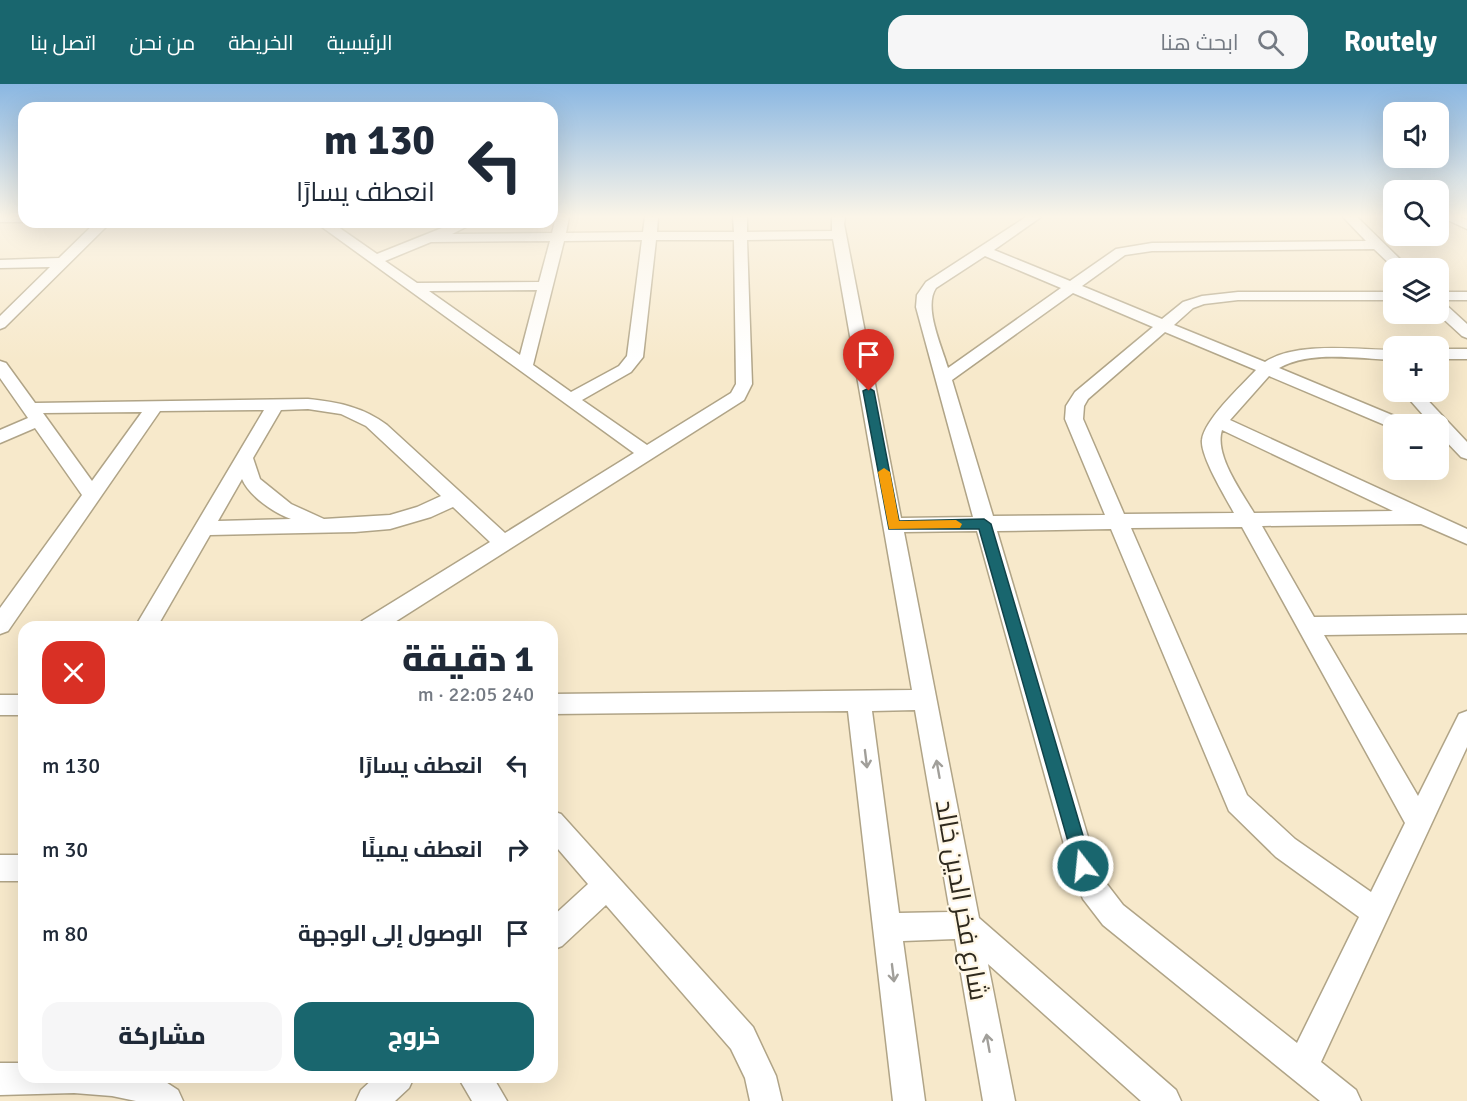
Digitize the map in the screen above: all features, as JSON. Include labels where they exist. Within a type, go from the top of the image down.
[{"type":"street","points":[[0,324],[61,264]]},
{"type":"street","points":[[381,264],[647,454]]},
{"type":"street","points":[[525,366],[551,264]]},
{"type":"street","points":[[571,399],[625,369],[635,357],[647,264]]},
{"type":"street","points":[[380,621],[738,396],[743,390],[741,264]]},
{"type":"street","name":"شارع فخر الدين خالد","points":[[846,264],[999,1101]]},
{"type":"street","points":[[962,264],[931,285],[924,295],[925,320],[1083,866],[1093,889],[1113,915],[1345,1101]]},
{"type":"street","points":[[1017,264],[1383,418]]},
{"type":"street","points":[[943,379],[1101,264]]},
{"type":"street","points":[[413,287],[545,286]]},
{"type":"street","points":[[1376,912],[1268,834],[1251,820],[1238,803],[1116,522],[1074,419],[1075,406],[1081,396],[1188,305],[1218,298],[1383,296]]},
{"type":"street","points":[[1449,296],[1467,296]]},
{"type":"street","points":[[1449,316],[1467,333]]},
{"type":"street","points":[[1449,354],[1467,354]]},
{"type":"street","points":[[1383,355],[1289,357],[1273,363],[1212,430],[1210,443],[1214,458],[1248,520],[1419,822]]},
{"type":"street","points":[[1,370],[92,495]]},
{"type":"street","points":[[1420,402],[1467,453]]},
{"type":"street","points":[[150,621],[274,405]]},
{"type":"street","points":[[0,437],[34,414],[154,406],[339,406],[364,415],[504,544]]},
{"type":"street","points":[[0,625],[154,406]]},
{"type":"street","points":[[1219,422],[1467,537]]},
{"type":"street","points":[[1449,446],[1467,453]]},
{"type":"street","points":[[244,458],[252,482],[284,509],[329,525]]},
{"type":"street","points":[[204,528],[390,522],[424,512],[455,498]]},
{"type":"street","points":[[894,525],[1425,517]]},
{"type":"street","points":[[1308,626],[1467,624]]},
{"type":"street","points":[[859,700],[909,1101]]},
{"type":"street","points":[[558,704],[926,700]]},
{"type":"street","points":[[0,705],[18,705]]},
{"type":"street","points":[[1302,1066],[1467,721]]},
{"type":"street","points":[[558,830],[742,1038],[760,1076],[766,1101]]},
{"type":"street","points":[[0,868],[18,868]]},
{"type":"street","points":[[558,930],[607,885]]},
{"type":"street","points":[[888,928],[966,925],[1165,1101]]},
{"type":"street","points":[[0,1079],[18,1079]]},
{"type":"street","points":[[120,1083],[149,1089],[167,1101]]},
{"type":"street","points":[[372,1101],[392,1083]]},
{"type":"street","points":[[478,1083],[490,1101]]},
{"type":"slow traffic","points":[[884,472],[894,525],[956,524]]},
{"type":"route","points":[[869,391],[894,525],[984,524],[1083,866]]}]
